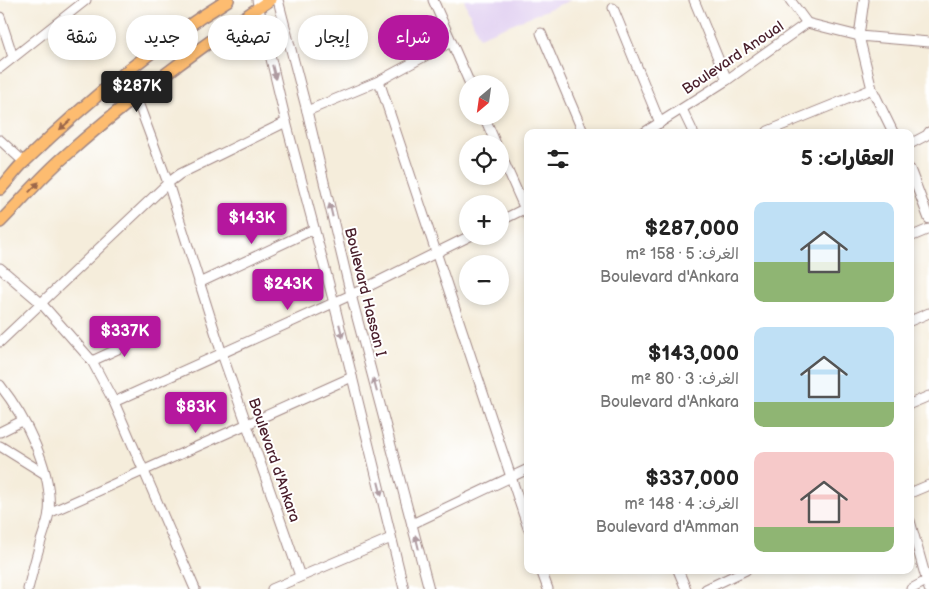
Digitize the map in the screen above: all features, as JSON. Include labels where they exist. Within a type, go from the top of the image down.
[{"type":"main road","points":[[0,189],[24,162],[135,64],[202,16],[228,0]]},
{"type":"main road","points":[[0,222],[63,158],[136,97],[258,4],[270,0]]},
{"type":"street","points":[[0,68],[73,4],[86,0]]},
{"type":"street","name":"Boulevard Hassan I","points":[[278,0],[351,295],[429,589]]},
{"type":"street","points":[[433,0],[466,75]]},
{"type":"street","points":[[694,0],[727,80]]},
{"type":"street","points":[[790,0],[807,23]]},
{"type":"street","points":[[864,0],[859,36],[872,89],[892,129]]},
{"type":"street","points":[[258,4],[404,589]]},
{"type":"street","points":[[613,8],[660,123]]},
{"type":"street","points":[[0,17],[13,57]]},
{"type":"street","name":"Boulevard Anoual","points":[[650,129],[727,80],[807,23],[859,36],[929,42]]},
{"type":"street","points":[[541,33],[583,129]]},
{"type":"street","points":[[307,111],[379,81],[451,42]]},
{"type":"street","points":[[379,81],[524,516]]},
{"type":"street","points":[[775,129],[872,89]]},
{"type":"street","name":"Boulevard d'Ankara","points":[[136,97],[168,183],[222,354],[300,576]]},
{"type":"street","points":[[682,109],[692,129]]},
{"type":"street","points":[[0,342],[168,183],[180,174],[286,122]]},
{"type":"street","points":[[914,142],[929,132]]},
{"type":"street","points":[[0,140],[24,162]]},
{"type":"street","points":[[509,173],[524,207]]},
{"type":"street","points":[[914,180],[929,219]]},
{"type":"street","points":[[509,218],[524,212]]},
{"type":"street","points":[[199,282],[314,229]]},
{"type":"street","points":[[914,235],[929,229]]},
{"type":"street","points":[[114,402],[334,303],[459,242]]},
{"type":"street","points":[[0,268],[41,303],[92,361],[114,402],[195,589]]},
{"type":"street","points":[[914,319],[929,313]]},
{"type":"street","points":[[92,361],[148,334]]},
{"type":"street","points":[[49,513],[144,472],[352,376]]},
{"type":"street","points":[[0,386],[36,448],[45,474],[49,495],[49,513],[28,589]]},
{"type":"street","points":[[914,402],[929,396]]},
{"type":"street","points":[[0,432],[22,421]]},
{"type":"street","points":[[0,446],[45,474]]},
{"type":"street","points":[[412,524],[524,471]]},
{"type":"street","points":[[914,491],[929,485]]},
{"type":"street","points":[[911,589],[928,585],[914,535]]},
{"type":"street","points":[[272,589],[391,538]]},
{"type":"street","points":[[542,574],[548,589]]},
{"type":"street","points":[[680,574],[686,589]]},
{"type":"street","points":[[706,589],[738,574]]},
{"type":"shaded area","points":[[464,0],[571,0],[479,37]]}]
